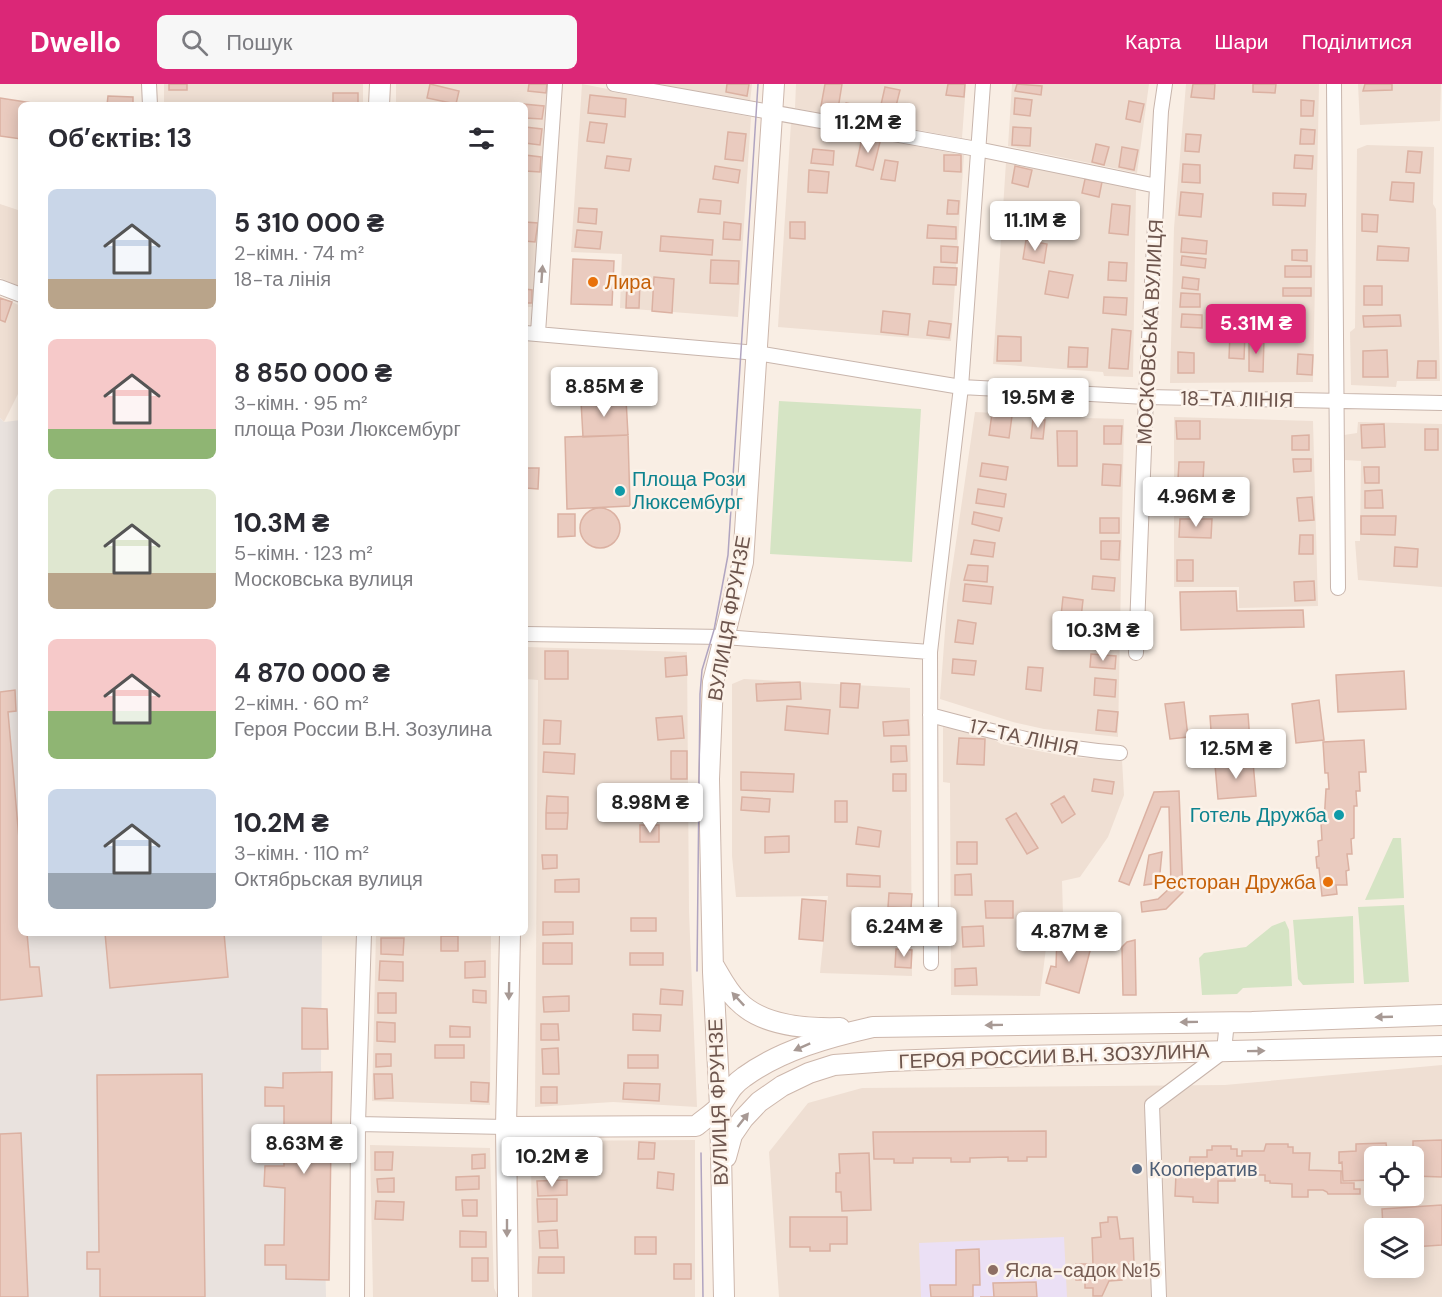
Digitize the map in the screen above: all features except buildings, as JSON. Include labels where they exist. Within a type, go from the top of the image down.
[{"type":"main road","points":[[379,102],[380,84]]},
{"type":"main road","name":"ВУЛИЦЯ ФРУНЗЕ","points":[[724,1297],[709,769],[713,682],[743,562],[774,84]]},
{"type":"main road","points":[[508,1297],[506,1127],[510,936]]},
{"type":"main road","points":[[713,964],[738,1002],[757,1015],[780,1023],[806,1027],[873,1027]]},
{"type":"main road","name":"ГЕРОЯ РОССИИ В.Н. ЗОЗУЛИНА","points":[[506,1127],[696,1126],[720,1106],[730,1089],[744,1076],[765,1064],[820,1039],[873,1027],[1442,1015]]},
{"type":"main road","name":"ГЕРОЯ РОССИИ В.Н. ЗОЗУЛИНА","points":[[722,1174],[732,1135],[759,1102],[782,1086],[809,1073],[834,1065],[1014,1056],[1442,1046]]},
{"type":"street","points":[[149,84],[150,102]]},
{"type":"street","points":[[555,84],[531,333],[757,353],[961,387]]},
{"type":"street","points":[[614,84],[977,149],[1157,186]]},
{"type":"street","points":[[931,963],[930,652],[961,387],[983,84]]},
{"type":"street","name":"МОСКОВСЬКА ВУЛИЦЯ","points":[[1136,653],[1146,397],[1161,111],[1165,84]]},
{"type":"street","points":[[1334,84],[1338,588]]},
{"type":"street","points":[[0,287],[18,294]]},
{"type":"street","name":"18-ТА ЛІНІЯ","points":[[961,387],[1146,397],[1442,403]]},
{"type":"street","points":[[528,634],[723,637],[930,652]]},
{"type":"street","name":"17-ТА ЛІНІЯ","points":[[930,715],[1022,740],[1079,750],[1120,753]]},
{"type":"street","points":[[357,1297],[358,1124],[364,936]]},
{"type":"street","points":[[1159,1297],[1152,1105],[1224,1051],[1227,1021]]},
{"type":"street","points":[[358,1124],[506,1127]]},
{"type":"shaded area","points":[[164,84],[363,84],[363,102],[164,102]]},
{"type":"shaded area","points":[[396,84],[552,84],[535,307],[528,307],[528,102],[396,102]]},
{"type":"shaded area","points":[[582,84],[751,117],[738,317],[620,308],[622,254],[571,252]]},
{"type":"shaded area","points":[[659,84],[752,84],[750,102]]},
{"type":"shaded area","points":[[796,84],[966,84],[962,138],[795,108]]},
{"type":"shaded area","points":[[1012,84],[1149,84],[1137,173],[1008,146]]},
{"type":"shaded area","points":[[1186,84],[1319,84],[1313,382],[1170,383],[1174,228]]},
{"type":"shaded area","points":[[1358,84],[1441,84],[1440,121],[1360,125]]},
{"type":"shaded area","points":[[791,123],[964,155],[951,341],[778,327]]},
{"type":"shaded area","points":[[1367,145],[1434,147],[1433,204],[1436,209],[1440,381],[1397,381],[1396,387],[1351,385],[1350,332],[1355,328],[1357,149]]},
{"type":"shaded area","points":[[1006,162],[1136,188],[1133,377],[1104,376],[1103,372],[993,364]]},
{"type":"shaded area","points":[[0,204],[18,210],[18,286],[0,278]]},
{"type":"shaded area","points":[[0,297],[18,305],[18,394],[4,422],[0,418]]},
{"type":"shaded area","points":[[1051,408],[1084,409],[1085,418],[1124,419],[1118,737],[1044,729],[1013,722],[940,699],[947,604],[975,412],[1049,416]]},
{"type":"shaded area","points":[[1174,417],[1313,421],[1318,606],[1239,608],[1239,587],[1174,587]]},
{"type":"shaded area","points":[[0,418],[4,422],[18,420],[18,936],[322,936],[321,1066],[326,1297],[0,1297]]},
{"type":"shaded area","points":[[1358,422],[1442,424],[1442,587],[1358,580],[1355,541],[1360,541],[1361,461],[1345,460],[1344,435],[1357,433]]},
{"type":"shaded area","points":[[528,647],[687,652],[689,912],[697,1107],[613,1102],[535,1107],[538,680],[528,679]]},
{"type":"shaded area","points":[[744,679],[910,688],[912,976],[820,973],[828,896],[736,897],[732,856],[732,684]]},
{"type":"shaded area","points":[[943,727],[985,734],[1001,744],[1070,757],[1122,760],[1124,795],[1108,837],[1080,877],[1062,881],[1063,915],[1050,916],[1040,996],[951,995],[950,783],[943,782]]},
{"type":"shaded area","points":[[376,936],[491,936],[490,1105],[372,1101]]},
{"type":"shaded area","points":[[1442,1065],[1442,1297],[779,1297],[769,1152],[808,1103],[862,1088],[1225,1085]]},
{"type":"shaded area","points":[[695,1140],[695,1297],[532,1297],[531,1141]]},
{"type":"shaded area","points":[[370,1145],[490,1148],[494,1288],[498,1297],[373,1297]]},
{"type":"shaded area","name":"Ясла-садок №15","points":[[1064,1237],[1067,1297],[921,1297],[919,1243]]},
{"type":"green space","points":[[779,401],[921,409],[912,562],[770,554]]},
{"type":"green space","points":[[1393,838],[1401,838],[1404,898],[1365,900]]},
{"type":"green space","points":[[1404,905],[1409,982],[1364,984],[1358,907]]},
{"type":"green space","points":[[1353,916],[1354,983],[1303,985],[1298,979],[1293,920]]},
{"type":"green space","points":[[1285,921],[1289,930],[1292,986],[1243,988],[1237,994],[1202,995],[1199,958],[1204,953],[1246,947],[1272,926]]},
{"type":"tram line","points":[[697,971],[700,694],[702,670],[714,630],[728,555],[758,84]]},
{"type":"tram line","points":[[701,1153],[703,1297]]},
{"type":"place","name":"Лира","points":[[593,282]]},
{"type":"place","name":"Площа Рози Люксембург","points":[[620,491]]},
{"type":"place","name":"Готель Дружба","points":[[1339,815]]},
{"type":"place","name":"Ресторан Дружба","points":[[1328,882]]},
{"type":"place","name":"Кооператив","points":[[1137,1169]]},
{"type":"place","name":"Ясла-садок №15","points":[[993,1270]]}]
